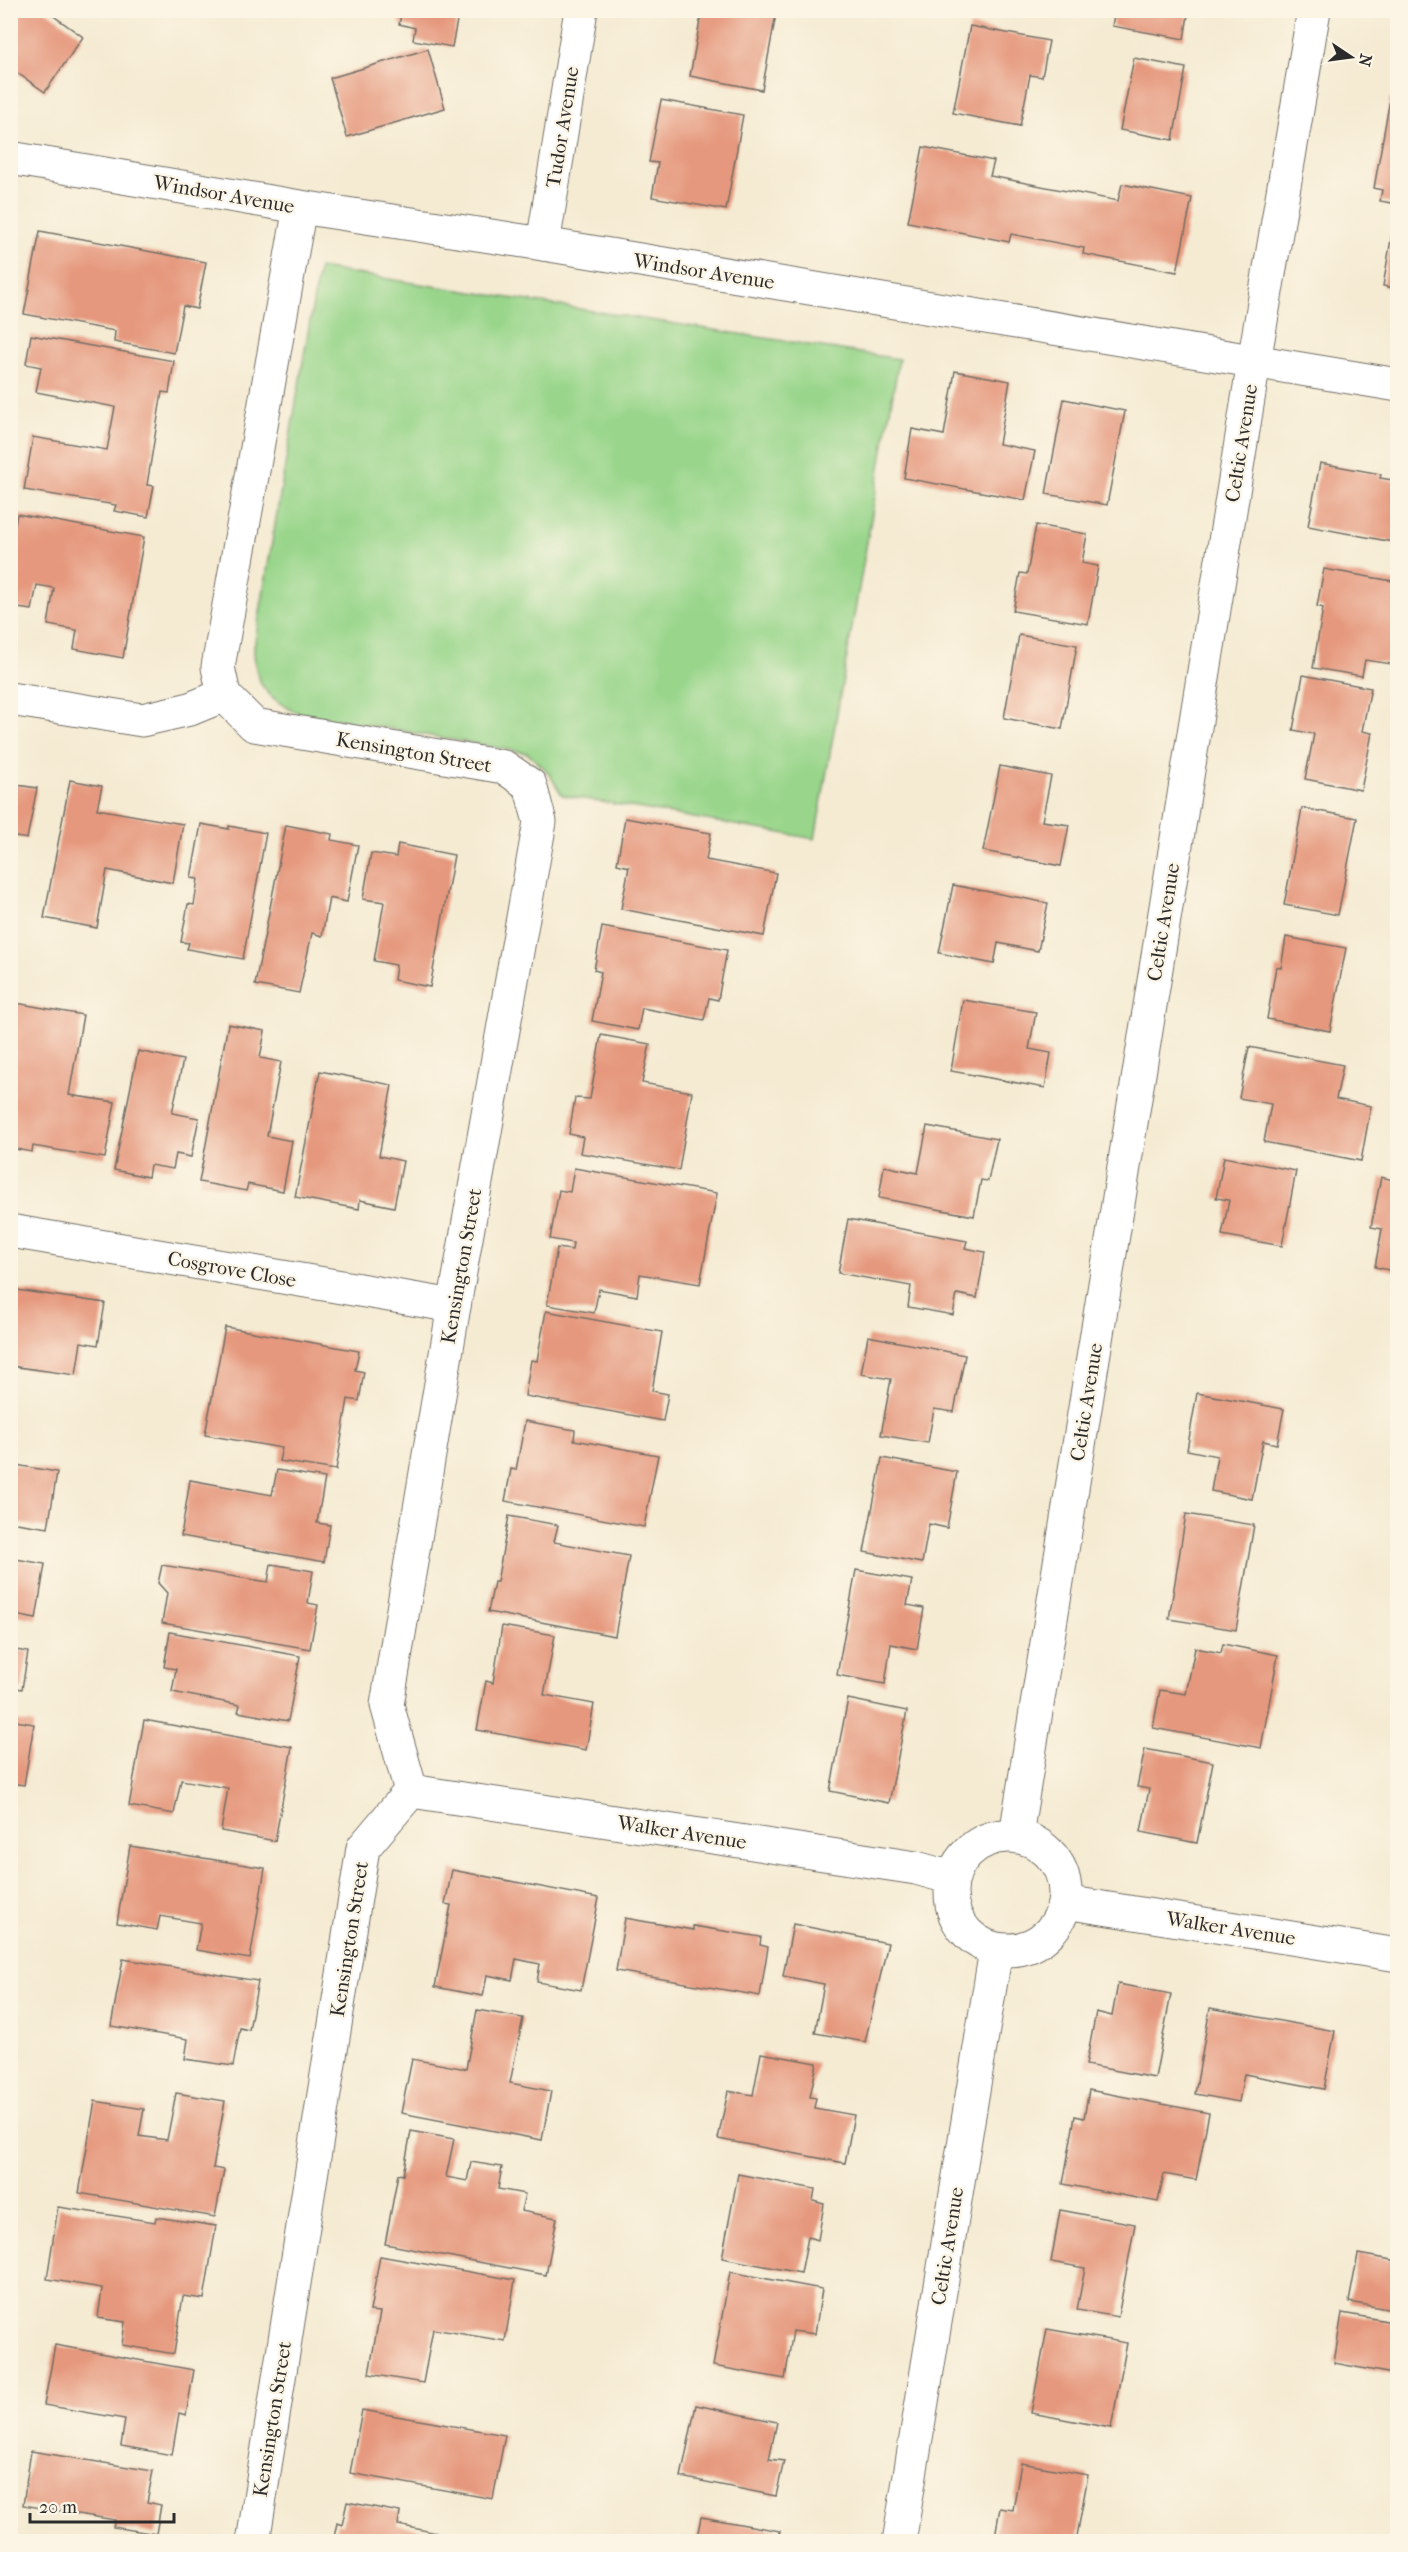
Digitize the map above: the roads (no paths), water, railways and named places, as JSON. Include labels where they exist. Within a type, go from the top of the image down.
[{"type":"street","name":"Tudor Avenue","points":[[543,244],[581,10]]},
{"type":"street","name":"Celtic Avenue","points":[[1016,1835],[1254,362],[1314,10]]},
{"type":"street","name":"Windsor Avenue","points":[[10,158],[1398,385]]},
{"type":"street","points":[[10,699],[142,720],[189,709],[224,695],[218,667],[300,207]]},
{"type":"street","name":"Kensington Street","points":[[224,695],[254,725],[504,767],[530,785],[540,822],[454,1306],[387,1705],[411,1791],[363,1848],[253,2541]]},
{"type":"street","name":"Cosgrove Close","points":[[10,1231],[454,1306]]},
{"type":"street","name":"Walker Avenue","points":[[411,1791],[916,1868],[952,1878]]},
{"type":"street","points":[[1016,1835],[1039,1844],[1058,1863],[1065,1883],[1065,1902],[1057,1924],[1033,1946],[1012,1951],[996,1950],[977,1942],[959,1924],[951,1903],[952,1878],[958,1863],[971,1848],[989,1838],[1016,1835]]},
{"type":"street","name":"Walker Avenue","points":[[1065,1902],[1398,1955]]},
{"type":"street","name":"Celtic Avenue","points":[[899,2541],[996,1950]]}]
